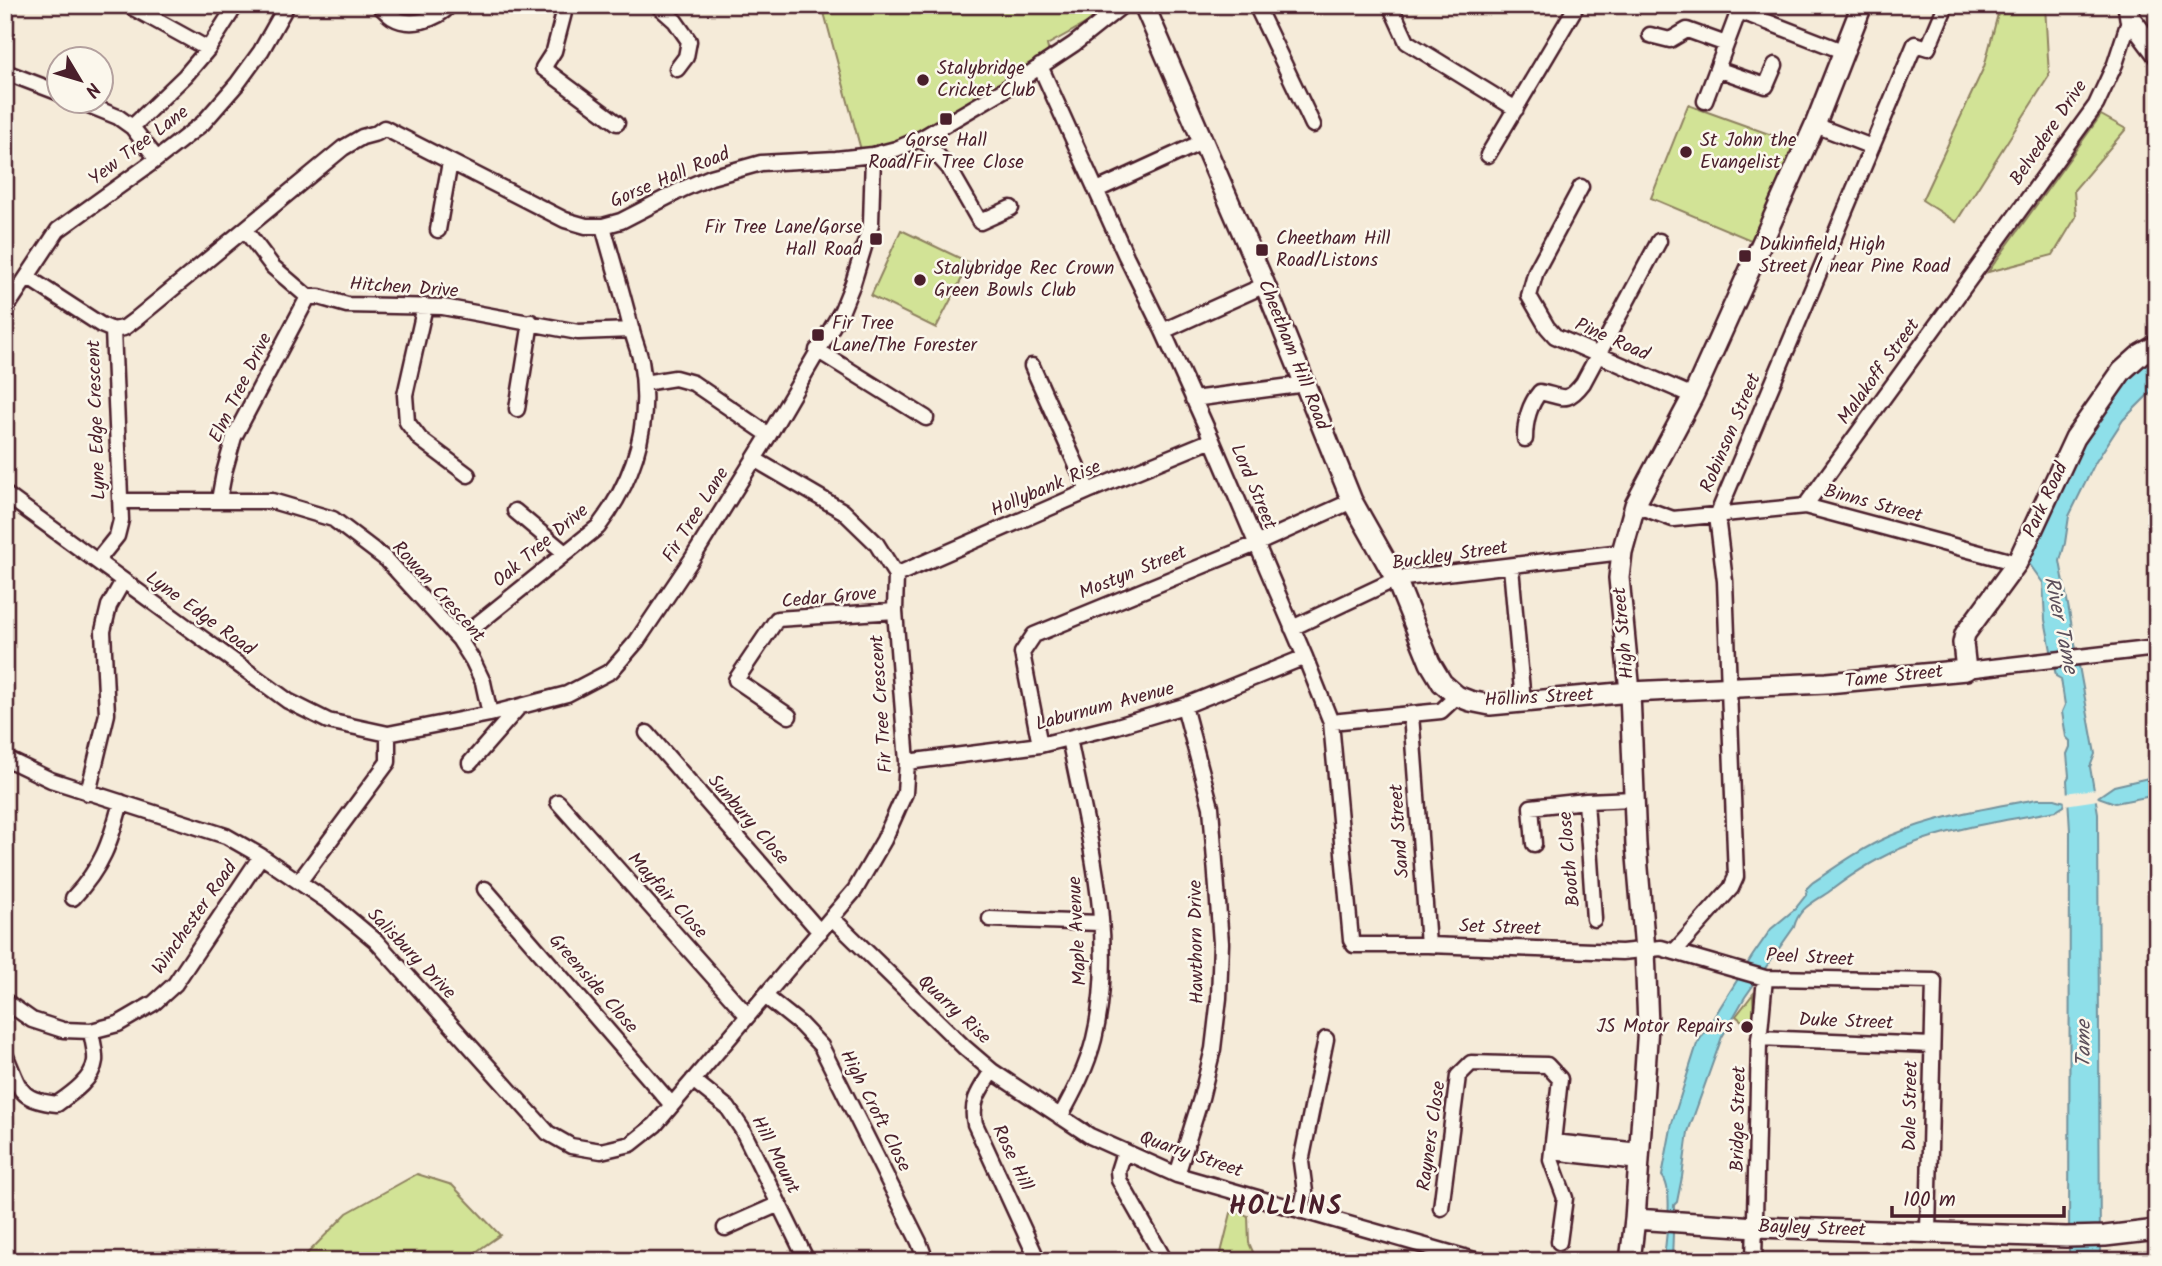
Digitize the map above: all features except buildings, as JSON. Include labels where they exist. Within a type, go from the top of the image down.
[{"type":"main road","name":"Cheetham Hill Road","points":[[1144,5],[1265,285],[1352,501],[1396,579],[1430,663],[1442,682],[1457,696]]},
{"type":"main road","name":"High Street","points":[[1630,1261],[1648,1026],[1630,692],[1619,578],[1622,552],[1635,505],[1693,396],[1815,125],[1862,5]]},
{"type":"main road","points":[[2129,12],[2157,54]]},
{"type":"main road","name":"Park Road","points":[[1966,670],[1963,643],[1965,634],[2017,563],[2075,438],[2122,371],[2141,354],[2157,345]]},
{"type":"main road","name":"Tame Street","points":[[1630,692],[1827,683],[1966,670]]},
{"type":"main road","name":"Hollins Street","points":[[1457,696],[1490,705],[1630,692]]},
{"type":"main road","name":"Bayley Street","points":[[1635,1219],[1756,1227],[2066,1237],[2157,1230]]},
{"type":"street","points":[[128,5],[208,49]]},
{"type":"street","points":[[132,127],[186,76],[208,49],[236,5]]},
{"type":"street","name":"Yew Tree Lane","points":[[5,310],[58,230],[157,159],[203,122],[237,84],[261,51],[287,5]]},
{"type":"street","points":[[379,5],[393,17],[406,22],[425,21],[445,11],[450,5]]},
{"type":"street","points":[[566,5],[554,51],[539,65],[617,123]]},
{"type":"street","points":[[657,5],[675,22],[689,41],[686,57],[677,69]]},
{"type":"street","name":"Gorse Hall Road","points":[[113,330],[124,328],[136,319],[343,148],[384,128],[565,220],[586,226],[603,226],[621,221],[702,181],[738,169],[761,163],[873,155],[922,138],[1041,66],[1123,5]]},
{"type":"street","points":[[1256,5],[1313,125]]},
{"type":"street","points":[[1390,5],[1407,42],[1516,109]]},
{"type":"street","points":[[1488,155],[1577,5]]},
{"type":"street","name":"Robinson Street","points":[[1674,952],[1731,888],[1736,877],[1725,581],[1717,516],[1915,44],[1928,48],[1946,5]]},
{"type":"street","points":[[1705,101],[1740,8],[1845,52]]},
{"type":"street","name":"Belvedere Drive","points":[[1983,261],[2096,105],[2115,64],[2129,12]]},
{"type":"street","points":[[1650,35],[1670,40],[1686,30],[1726,44]]},
{"type":"street","points":[[1717,69],[1766,86],[1775,65]]},
{"type":"street","name":"Lord Street","points":[[1041,66],[1212,440],[1331,722],[1351,940],[1354,945]]},
{"type":"street","points":[[5,72],[46,88]]},
{"type":"street","points":[[116,116],[132,127],[157,159]]},
{"type":"street","points":[[1815,125],[1872,147]]},
{"type":"street","points":[[922,138],[949,168],[980,222],[1011,208]]},
{"type":"street","points":[[1097,190],[1202,142]]},
{"type":"street","name":"Fir Tree Lane","points":[[388,734],[518,708],[567,694],[611,671],[622,660],[692,559],[842,310],[871,223],[873,155]]},
{"type":"street","points":[[438,230],[450,162]]},
{"type":"street","name":"Pine Road","points":[[1581,187],[1536,271],[1529,296],[1555,336],[1693,396]]},
{"type":"street","name":"Oak Tree Drive","points":[[459,639],[598,527],[616,504],[637,456],[644,416],[644,383],[640,357],[603,226]]},
{"type":"street","name":"Hitchen Drive","points":[[245,230],[272,267],[308,297],[319,297],[347,305],[443,307],[578,332],[632,330]]},
{"type":"street","points":[[1525,439],[1525,424],[1540,393],[1564,399],[1572,396],[1583,383],[1659,241]]},
{"type":"street","name":"Malakoff Street","points":[[1805,506],[1983,261]]},
{"type":"street","name":"Lyne Edge Crescent","points":[[27,277],[113,330],[119,529],[97,561]]},
{"type":"street","points":[[1163,331],[1265,285]]},
{"type":"street","name":"Elm Tree Drive","points":[[219,500],[234,437],[308,297]]},
{"type":"street","points":[[425,306],[405,395],[407,422],[420,439],[467,475]]},
{"type":"street","points":[[517,409],[531,322]]},
{"type":"street","points":[[817,350],[926,418]]},
{"type":"street","points":[[1032,366],[1088,491]]},
{"type":"street","points":[[644,383],[675,378],[693,383],[769,435]]},
{"type":"street","points":[[1193,398],[1306,384]]},
{"type":"street","name":"Hollybank Rise","points":[[896,575],[1212,440]]},
{"type":"street","points":[[754,459],[844,511],[876,543],[896,575]]},
{"type":"street","name":"Lyne Edge Road","points":[[5,494],[288,701],[328,721],[388,734]]},
{"type":"street","name":"Rowan Crescent","points":[[120,502],[272,501],[333,519],[387,560],[459,639],[483,682],[490,714]]},
{"type":"street","name":"Mostyn Street","points":[[1040,745],[1022,653],[1034,635],[1256,544],[1352,501]]},
{"type":"street","name":"Binns Street","points":[[1635,505],[1673,519],[1805,506],[2017,563]]},
{"type":"street","points":[[515,511],[565,553]]},
{"type":"street","name":"Buckley Street","points":[[1292,628],[1396,579],[1622,552]]},
{"type":"street","points":[[1511,567],[1523,702]]},
{"type":"street","name":"Fir Tree Crescent","points":[[672,1105],[855,890],[884,840],[905,793],[907,762],[895,611],[896,575]]},
{"type":"street","points":[[88,793],[107,714],[103,631],[110,606],[123,581]]},
{"type":"street","name":"Cedar Grove","points":[[789,716],[736,680],[777,619],[895,611]]},
{"type":"street","name":"Tame Street","points":[[1966,670],[2157,648]]},
{"type":"street","name":"Laburnum Avenue","points":[[907,762],[1040,745],[1117,726],[1184,706],[1305,657]]},
{"type":"street","name":"Hollins Street","points":[[1331,722],[1441,711],[1457,696]]},
{"type":"street","name":"Hawthorn Drive","points":[[1177,1175],[1213,1049],[1219,998],[1220,957],[1211,807],[1184,706]]},
{"type":"street","points":[[471,763],[518,708]]},
{"type":"street","name":"Sand Street","points":[[1411,714],[1428,945]]},
{"type":"street","name":"Sunbury Close","points":[[647,733],[820,932]]},
{"type":"street","points":[[299,882],[388,762],[388,734]]},
{"type":"street","name":"Maple Avenue","points":[[1060,1117],[1082,1077],[1094,1040],[1102,969],[1098,889],[1069,738]]},
{"type":"street","name":"Salisbury Drive","points":[[5,758],[51,780],[226,836],[299,882],[347,915],[376,941],[548,1133],[571,1146],[601,1151],[631,1144],[655,1125],[672,1105]]},
{"type":"street","points":[[1586,801],[1634,799]]},
{"type":"street","name":"Booth Close","points":[[1534,844],[1531,807],[1586,801],[1594,919]]},
{"type":"street","points":[[73,898],[88,883],[105,854],[121,802]]},
{"type":"street","name":"Mayfair Close","points":[[558,802],[748,1016]]},
{"type":"street","name":"Winchester Road","points":[[6,1004],[32,1020],[63,1030],[91,1031],[118,1024],[154,1003],[175,984],[261,856]]},
{"type":"street","name":"Greenside Close","points":[[485,889],[672,1105]]},
{"type":"street","name":"Quarry Rise","points":[[832,918],[964,1047],[992,1071],[1060,1117]]},
{"type":"street","points":[[990,919],[1100,923]]},
{"type":"street","name":"Set Street","points":[[1354,945],[1622,952],[1645,950]]},
{"type":"street","name":"Peel Street","points":[[1645,950],[1661,948],[1688,958],[1765,978],[1934,981]]},
{"type":"street","name":"Bridge Street","points":[[1754,1261],[1759,1038],[1765,978]]},
{"type":"street","name":"Dale Street","points":[[1928,1232],[1934,981]]},
{"type":"street","name":"High Croft Close","points":[[765,996],[800,1024],[821,1046],[926,1261]]},
{"type":"street","points":[[5,1054],[22,1092],[36,1102],[57,1104],[90,1074],[95,1060],[91,1031]]},
{"type":"street","name":"Duke Street","points":[[1759,1038],[1932,1045]]},
{"type":"street","points":[[1301,1210],[1305,1192],[1301,1162],[1326,1039]]},
{"type":"street","name":"Rayners Close","points":[[1441,1208],[1458,1076],[1471,1063],[1547,1065],[1560,1079],[1551,1160],[1565,1198],[1559,1242]]},
{"type":"street","name":"Rose Hill","points":[[992,1071],[978,1093],[972,1110],[975,1124],[1038,1261]]},
{"type":"street","name":"Hill Mount","points":[[694,1080],[728,1108],[742,1129],[807,1261]]},
{"type":"street","name":"Quarry Street","points":[[1060,1117],[1124,1152],[1177,1175],[1478,1261]]},
{"type":"street","points":[[1552,1147],[1640,1156]]},
{"type":"street","points":[[1124,1152],[1118,1171],[1119,1180],[1165,1261]]},
{"type":"street","points":[[725,1228],[779,1204]]},
{"type":"green space","name":"Stalybridge Cricket Club","points":[[822,5],[1096,5],[1101,15],[1047,45],[1049,53],[929,126],[892,143],[861,150]]},
{"type":"green space","points":[[1994,5],[2045,5],[2049,76],[1956,222],[1922,200],[1984,67],[1999,10]]},
{"type":"green space","points":[[1688,105],[1794,143],[1753,241],[1651,198]]},
{"type":"green space","points":[[2101,115],[2126,129],[2074,190],[2076,217],[2053,255],[1988,272]]},
{"type":"green space","name":"Stalybridge Rec Crown Green Bowls Club","points":[[901,230],[970,263],[936,328],[871,296]]},
{"type":"green space","points":[[1753,994],[1754,1022],[1742,1021],[1736,1016]]},
{"type":"green space","points":[[417,1174],[452,1185],[500,1235],[463,1261],[300,1261],[347,1213]]},
{"type":"green space","points":[[1238,1212],[1248,1216],[1249,1243],[1257,1261],[1219,1261],[1231,1213]]},
{"type":"water","points":[[2157,358],[2157,386],[2123,420],[2095,463],[2069,516],[2060,561],[2095,754],[2090,767],[2098,813],[2100,1261],[2069,1261],[2070,831],[2067,754],[2070,741],[2066,737],[2062,712],[2065,705],[2061,679],[2056,676],[2045,620],[2043,583],[2028,562],[2065,481],[2101,415],[2120,387],[2139,367]]},
{"type":"water","points":[[2157,776],[2157,795],[2115,803],[2098,797],[2114,786]]},
{"type":"water","points":[[2037,799],[2065,802],[2064,806],[2056,811],[1963,829],[1898,849],[1858,871],[1800,914],[1722,1037],[1688,1132],[1682,1177],[1674,1205],[1672,1261],[1664,1261],[1669,1204],[1666,1183],[1662,1176],[1672,1123],[1697,1044],[1771,929],[1795,909],[1812,883],[1880,841],[1944,818]]},
{"type":"pier","points":[[2096,789],[2098,800],[2065,805],[2064,793]]},
{"type":"place","name":"Stalybridge Cricket Club","points":[[923,80]]},
{"type":"place","name":"Gorse Hall Road/Fir Tree Close","points":[[946,119]]},
{"type":"place","name":"St John the Evangelist","points":[[1686,152]]},
{"type":"place","name":"Fir Tree Lane/Gorse Hall Road","points":[[876,239]]},
{"type":"place","name":"Cheetham Hill Road/Listons","points":[[1262,250]]},
{"type":"place","name":"Dukinfield, High Street / near Pine Road","points":[[1745,256]]},
{"type":"place","name":"Stalybridge Rec Crown Green Bowls Club","points":[[920,280]]},
{"type":"place","name":"Fir Tree Lane/The Forester","points":[[818,335]]},
{"type":"place","name":"JS Motor Repairs","points":[[1747,1027]]},
{"type":"district","name":"HOLLINS","points":[[1286,1207]]},
{"type":"water label","name":"River Tame","points":[[2060,625]]},
{"type":"water label","name":"Tame","points":[[2084,1044]]}]
